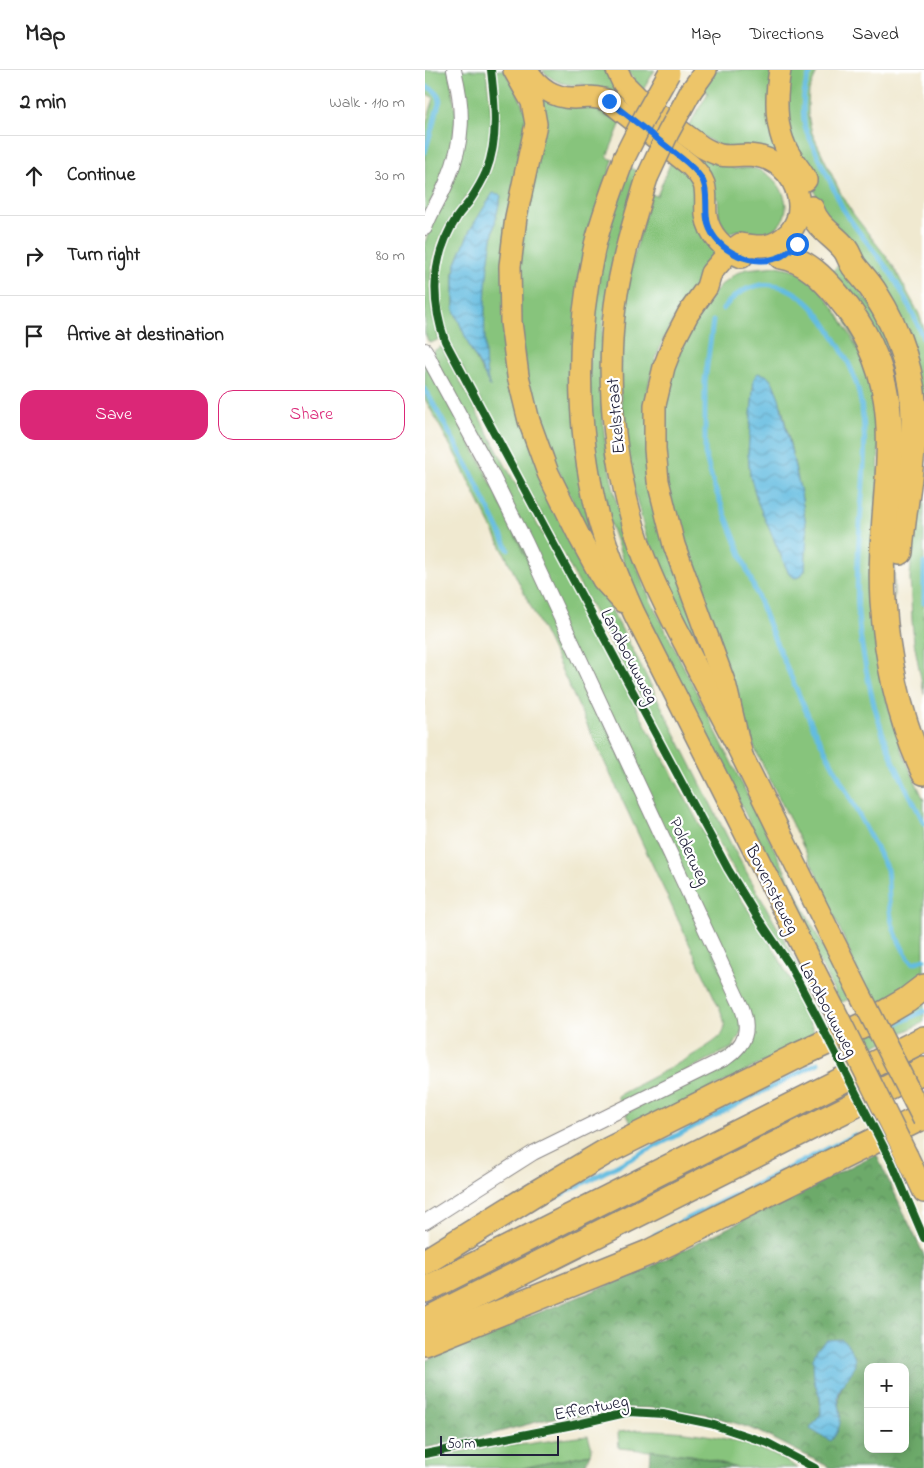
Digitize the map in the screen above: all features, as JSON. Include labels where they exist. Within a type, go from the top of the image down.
[{"type":"highway","points":[[805,216],[843,259],[853,264],[875,293],[892,325],[905,359],[912,394],[914,422],[901,535],[899,598],[910,684],[924,734]]},
{"type":"highway","points":[[781,256],[791,258],[807,266],[829,285],[841,299],[865,335],[882,378],[889,411],[890,442],[883,572],[886,638],[896,693],[910,738],[924,772]]},
{"type":"highway","points":[[425,1262],[609,1150],[799,1055],[866,1024],[907,1000],[924,987]]},
{"type":"highway","points":[[425,1290],[924,1039]]},
{"type":"highway","points":[[425,1321],[924,1070]]},
{"type":"highway","points":[[425,1343],[581,1281],[648,1252],[924,1116]]},
{"type":"main road","points":[[513,70],[526,80],[555,94],[571,98],[601,97],[609,101],[690,165],[700,176],[704,184],[706,215],[716,239],[738,255],[759,260],[781,256],[802,238],[809,187],[805,177],[786,147],[778,122],[776,93],[780,70]]},
{"type":"main road","points":[[617,70],[623,84],[643,103],[702,148],[722,155],[761,157],[778,164],[791,178],[805,216]]},
{"type":"main road","name":"Ekelstraat","points":[[706,70],[691,91],[647,178],[631,230],[615,305],[611,374],[619,458],[629,507],[646,561],[661,597],[742,756]]},
{"type":"main road","name":"Ekelstraat","points":[[634,613],[615,568],[599,518],[584,441],[580,367],[582,326],[596,243],[610,194],[624,158],[670,72]]},
{"type":"main road","points":[[526,80],[536,124],[516,217],[510,266],[511,322],[518,376],[529,421],[548,473],[568,514],[603,580],[634,613]]},
{"type":"main road","points":[[742,756],[726,687],[674,545],[658,481],[655,449],[655,405],[664,367],[674,341],[707,287],[711,273],[738,255],[740,244],[761,247],[777,242],[785,237],[797,220],[805,216]]},
{"type":"main road","name":"Bovensteweg","points":[[634,613],[924,1192]]},
{"type":"main road","name":"Bovensteweg","points":[[742,756],[924,1120]]},
{"type":"street","points":[[425,228],[448,180],[460,141],[462,112],[459,90],[453,70]]},
{"type":"street","name":"Polderweg","points":[[425,350],[488,467],[526,543],[742,1008],[746,1018],[747,1029],[740,1046],[727,1058],[533,1153],[425,1222]]},
{"type":"green space","points":[[425,70],[449,70],[456,114],[451,159],[425,215],[425,127],[434,98],[425,93]]},
{"type":"green space","points":[[459,70],[486,70],[491,116],[490,138],[481,170],[444,230],[434,256],[431,298],[439,339],[431,343],[428,341],[425,333],[425,243],[432,222],[454,179]]},
{"type":"green space","points":[[495,70],[504,70],[519,96],[528,119],[506,314],[567,526],[637,658],[732,846],[824,1011],[820,1013],[781,943],[726,856],[453,350],[446,333],[439,300],[440,268],[444,251],[451,236],[480,192],[493,161],[499,127]],"holes":[[[501,196],[486,279],[484,342],[488,382],[471,350],[454,310],[454,270]]]},
{"type":"green space","points":[[542,70],[606,70],[608,76],[621,91],[618,96],[585,89],[584,84],[572,85],[561,83],[551,78]]},
{"type":"green space","points":[[627,70],[655,70],[643,90]]},
{"type":"green space","points":[[716,70],[774,70],[787,162],[719,146],[688,127],[708,93],[703,89]]},
{"type":"green space","points":[[785,70],[818,70],[809,91],[808,116],[812,133],[843,198],[892,264],[919,314],[924,328],[924,694],[914,642],[910,578],[922,405],[818,204],[813,183],[791,143],[782,91]]},
{"type":"green space","points":[[535,92],[597,106],[622,120],[607,157],[613,160],[579,278],[609,579],[532,413],[515,295]]},
{"type":"green space","points":[[699,154],[732,165],[733,169],[756,169],[772,178],[783,193],[785,201],[786,210],[778,226],[765,234],[740,230],[728,234],[719,218],[718,198],[714,198],[695,159]]},
{"type":"green space","points":[[672,159],[691,179],[720,253],[694,287],[672,322],[655,360],[646,401],[716,694],[650,551],[626,459],[619,375],[628,278],[651,194],[657,196]]},
{"type":"green space","points":[[630,167],[639,173],[621,227],[609,281],[602,335],[601,388],[605,442],[615,495],[630,548],[651,601],[849,999],[840,1003],[634,592],[608,517],[593,442],[589,374],[597,281],[612,218]]},
{"type":"green space","points":[[839,265],[849,276],[874,313],[887,339],[899,382],[902,429],[892,644],[896,437],[827,276]]},
{"type":"green space","points":[[777,266],[800,272],[813,280],[833,307],[853,340],[868,376],[877,414],[879,433],[876,648],[883,687],[902,752],[924,800],[924,972],[902,990],[875,1005],[858,973],[819,879],[755,749],[720,660],[664,485],[665,407],[671,376],[681,349],[693,325],[713,294],[735,274],[746,269]],"holes":[[[766,375],[773,383],[782,408],[801,493],[807,532],[805,570],[800,577],[789,574],[758,503],[750,475],[748,453],[754,378]]]},
{"type":"green space","points":[[440,347],[731,883],[774,949],[807,1011],[805,1012],[816,1036],[633,1128],[626,1114],[749,1039],[432,352]]},
{"type":"green space","points":[[425,360],[481,463],[738,1007],[742,1031],[733,1047],[621,1104],[617,1096],[706,1047],[723,1033],[725,1025],[722,1014],[549,643],[457,458],[425,399]]},
{"type":"green space","points":[[924,995],[924,1022],[867,1050],[859,1035]]},
{"type":"green space","points":[[876,1154],[924,1255],[924,1468],[831,1468],[758,1431],[738,1424],[705,1414],[649,1408],[622,1408],[602,1414],[548,1419],[480,1437],[425,1448],[425,1361],[475,1338],[631,1276]],"holes":[[[851,1373],[846,1378],[840,1394],[841,1417],[811,1429],[821,1414],[820,1397],[814,1381]]]},
{"type":"green space","points":[[637,1430],[678,1431],[721,1438],[761,1450],[798,1468],[736,1468],[692,1455],[619,1448],[618,1432]]},
{"type":"green space","points":[[588,1436],[592,1448],[590,1454],[523,1468],[425,1468],[425,1459],[450,1453]]},
{"type":"green space","points":[[651,1450],[701,1457],[736,1468],[650,1468]]},
{"type":"green space","points":[[590,1454],[584,1468],[523,1468]]},
{"type":"water","points":[[493,193],[501,196],[490,250],[486,287],[485,359],[490,387],[471,350],[454,310],[454,275],[456,263],[470,230]]},
{"type":"water","points":[[758,373],[766,375],[773,383],[779,398],[801,493],[807,532],[805,570],[800,577],[795,578],[789,574],[758,503],[750,475],[748,453],[754,378]]},
{"type":"water","points":[[842,1339],[851,1350],[855,1363],[852,1372],[839,1392],[840,1422],[838,1430],[831,1441],[810,1429],[821,1414],[820,1397],[814,1381],[813,1359],[816,1351],[827,1340]]},
{"type":"waterway","points":[[812,70],[806,84],[804,98],[805,128],[843,209],[893,277],[908,303],[924,340]]},
{"type":"waterway","points":[[425,86],[435,91],[440,100],[425,152]]},
{"type":"waterway","points":[[723,309],[734,297],[755,286],[771,285],[787,289],[801,297],[819,315],[852,370],[863,413],[865,450],[857,586],[862,646],[870,688],[881,728],[898,772],[924,823]]},
{"type":"waterway","points":[[713,321],[705,381],[705,454],[714,486],[774,638],[813,727],[887,869],[889,905],[899,942],[910,960],[914,963],[924,959]]},
{"type":"waterway","points":[[425,389],[470,470],[508,549]]},
{"type":"waterway","points":[[924,563],[924,603]]},
{"type":"waterway","points":[[884,1030],[924,1011]]},
{"type":"waterway","points":[[558,1196],[818,1063]]},
{"type":"waterway","points":[[655,1235],[855,1135]]},
{"type":"cycle path","name":"Landbouwweg","points":[[491,70],[495,121],[490,160],[478,187],[448,232],[438,262],[435,293],[440,325],[445,341],[728,869],[789,964],[892,1163],[924,1238]]},
{"type":"cycle path","name":"Effentweg","points":[[425,1454],[630,1412],[663,1414],[711,1424],[768,1443],[815,1468]]},
{"type":"route","points":[[609,101],[690,165],[700,176],[706,193],[706,215],[709,226],[716,239],[725,248],[734,254],[759,260],[781,256],[797,244]]}]
